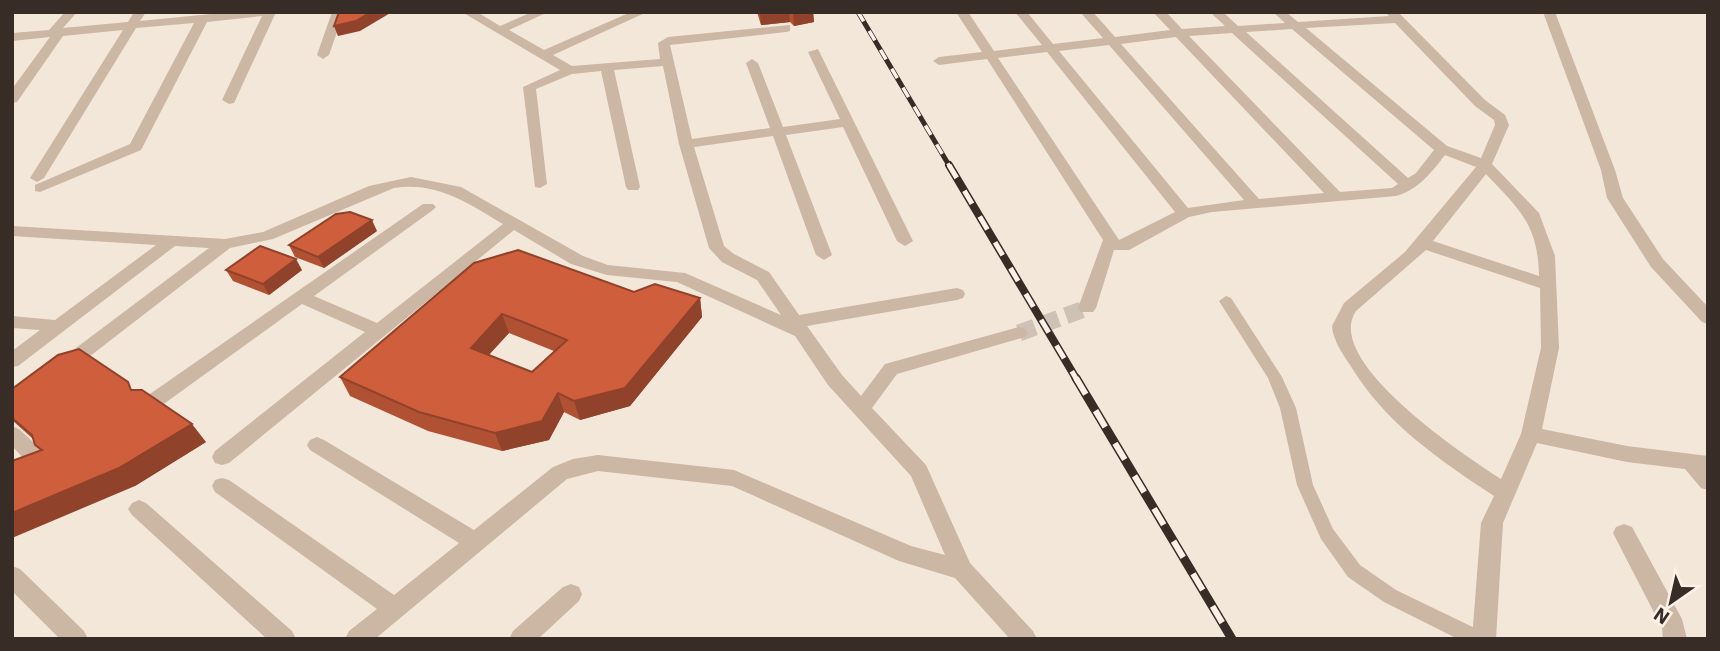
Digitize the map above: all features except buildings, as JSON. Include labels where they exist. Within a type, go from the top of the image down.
[{"type":"street","points":[[12,99],[71,12]]},
{"type":"street","points":[[140,12],[39,183],[136,146],[201,17]]},
{"type":"street","points":[[12,37],[267,12],[229,100]]},
{"type":"street","points":[[323,55],[338,12]]},
{"type":"street","points":[[468,12],[570,70]]},
{"type":"street","points":[[500,30],[542,12]]},
{"type":"street","points":[[546,54],[640,12]]},
{"type":"street","points":[[962,12],[1110,242],[1123,246],[1184,214],[1212,207],[1396,192],[1409,186],[1446,151]]},
{"type":"street","points":[[1021,12],[1184,214]]},
{"type":"street","points":[[1086,12],[1256,204]]},
{"type":"street","points":[[1159,12],[1337,198]]},
{"type":"street","points":[[1216,12],[1409,186]]},
{"type":"street","points":[[1279,12],[1446,151],[1480,163],[1534,216],[1547,256],[1550,348],[1531,433],[1492,523],[1484,639]]},
{"type":"street","points":[[1343,12],[1354,21]]},
{"type":"street","points":[[1549,12],[1608,170],[1615,198],[1657,263],[1708,318]]},
{"type":"street","points":[[939,61],[1178,33],[1395,16],[1494,113],[1502,125],[1480,163],[1422,243],[1411,257],[1357,301],[1342,317],[1340,332],[1362,371],[1392,409],[1426,440],[1504,492]]},
{"type":"street","points":[[786,27],[665,41],[686,144],[717,248],[729,258],[763,276],[835,380],[919,471],[962,570],[1026,639]]},
{"type":"street","points":[[814,52],[905,241]]},
{"type":"street","points":[[540,184],[529,87],[570,70],[667,61]]},
{"type":"street","points":[[752,63],[824,255]]},
{"type":"street","points":[[607,68],[633,187]]},
{"type":"street","points":[[686,144],[848,122]]},
{"type":"street","points":[[12,231],[225,244],[267,236],[374,188],[411,181],[456,190],[584,263],[607,270],[690,281],[798,327],[957,294]]},
{"type":"street","points":[[154,401],[428,207]]},
{"type":"street","points":[[222,457],[513,222]]},
{"type":"street","points":[[12,361],[171,241]]},
{"type":"street","points":[[1087,308],[1110,242]]},
{"type":"street","points":[[1422,243],[1548,285]]},
{"type":"street","points":[[55,374],[225,244]]},
{"type":"street","points":[[299,296],[378,331]]},
{"type":"street","points":[[12,322],[59,326]]},
{"type":"street","points":[[862,408],[891,369],[1019,333]]},
{"type":"street","points":[[1531,433],[1628,454],[1699,463],[1708,482]]},
{"type":"street","points":[[12,434],[40,461]]},
{"type":"street","points":[[317,445],[477,543]]},
{"type":"street","points":[[358,639],[560,473],[573,467],[598,463],[734,478],[907,554],[962,570]]},
{"type":"street","points":[[222,485],[395,609]]},
{"type":"street","points":[[139,509],[284,639]]},
{"type":"street","points":[[1624,533],[1674,627],[1675,639]]},
{"type":"street","points":[[12,576],[75,639]]},
{"type":"street","points":[[521,639],[571,594]]},
{"type":"lane","points":[[1226,301],[1275,377],[1288,408],[1305,485],[1327,534],[1354,571],[1390,596],[1478,639]]},
{"type":"tunnel","points":[[1019,333],[1087,308]]},
{"type":"railway","points":[[858,12],[950,167]]},
{"type":"railway","points":[[949,165],[1077,380]]},
{"type":"railway","points":[[1076,378],[1232,639]]}]
